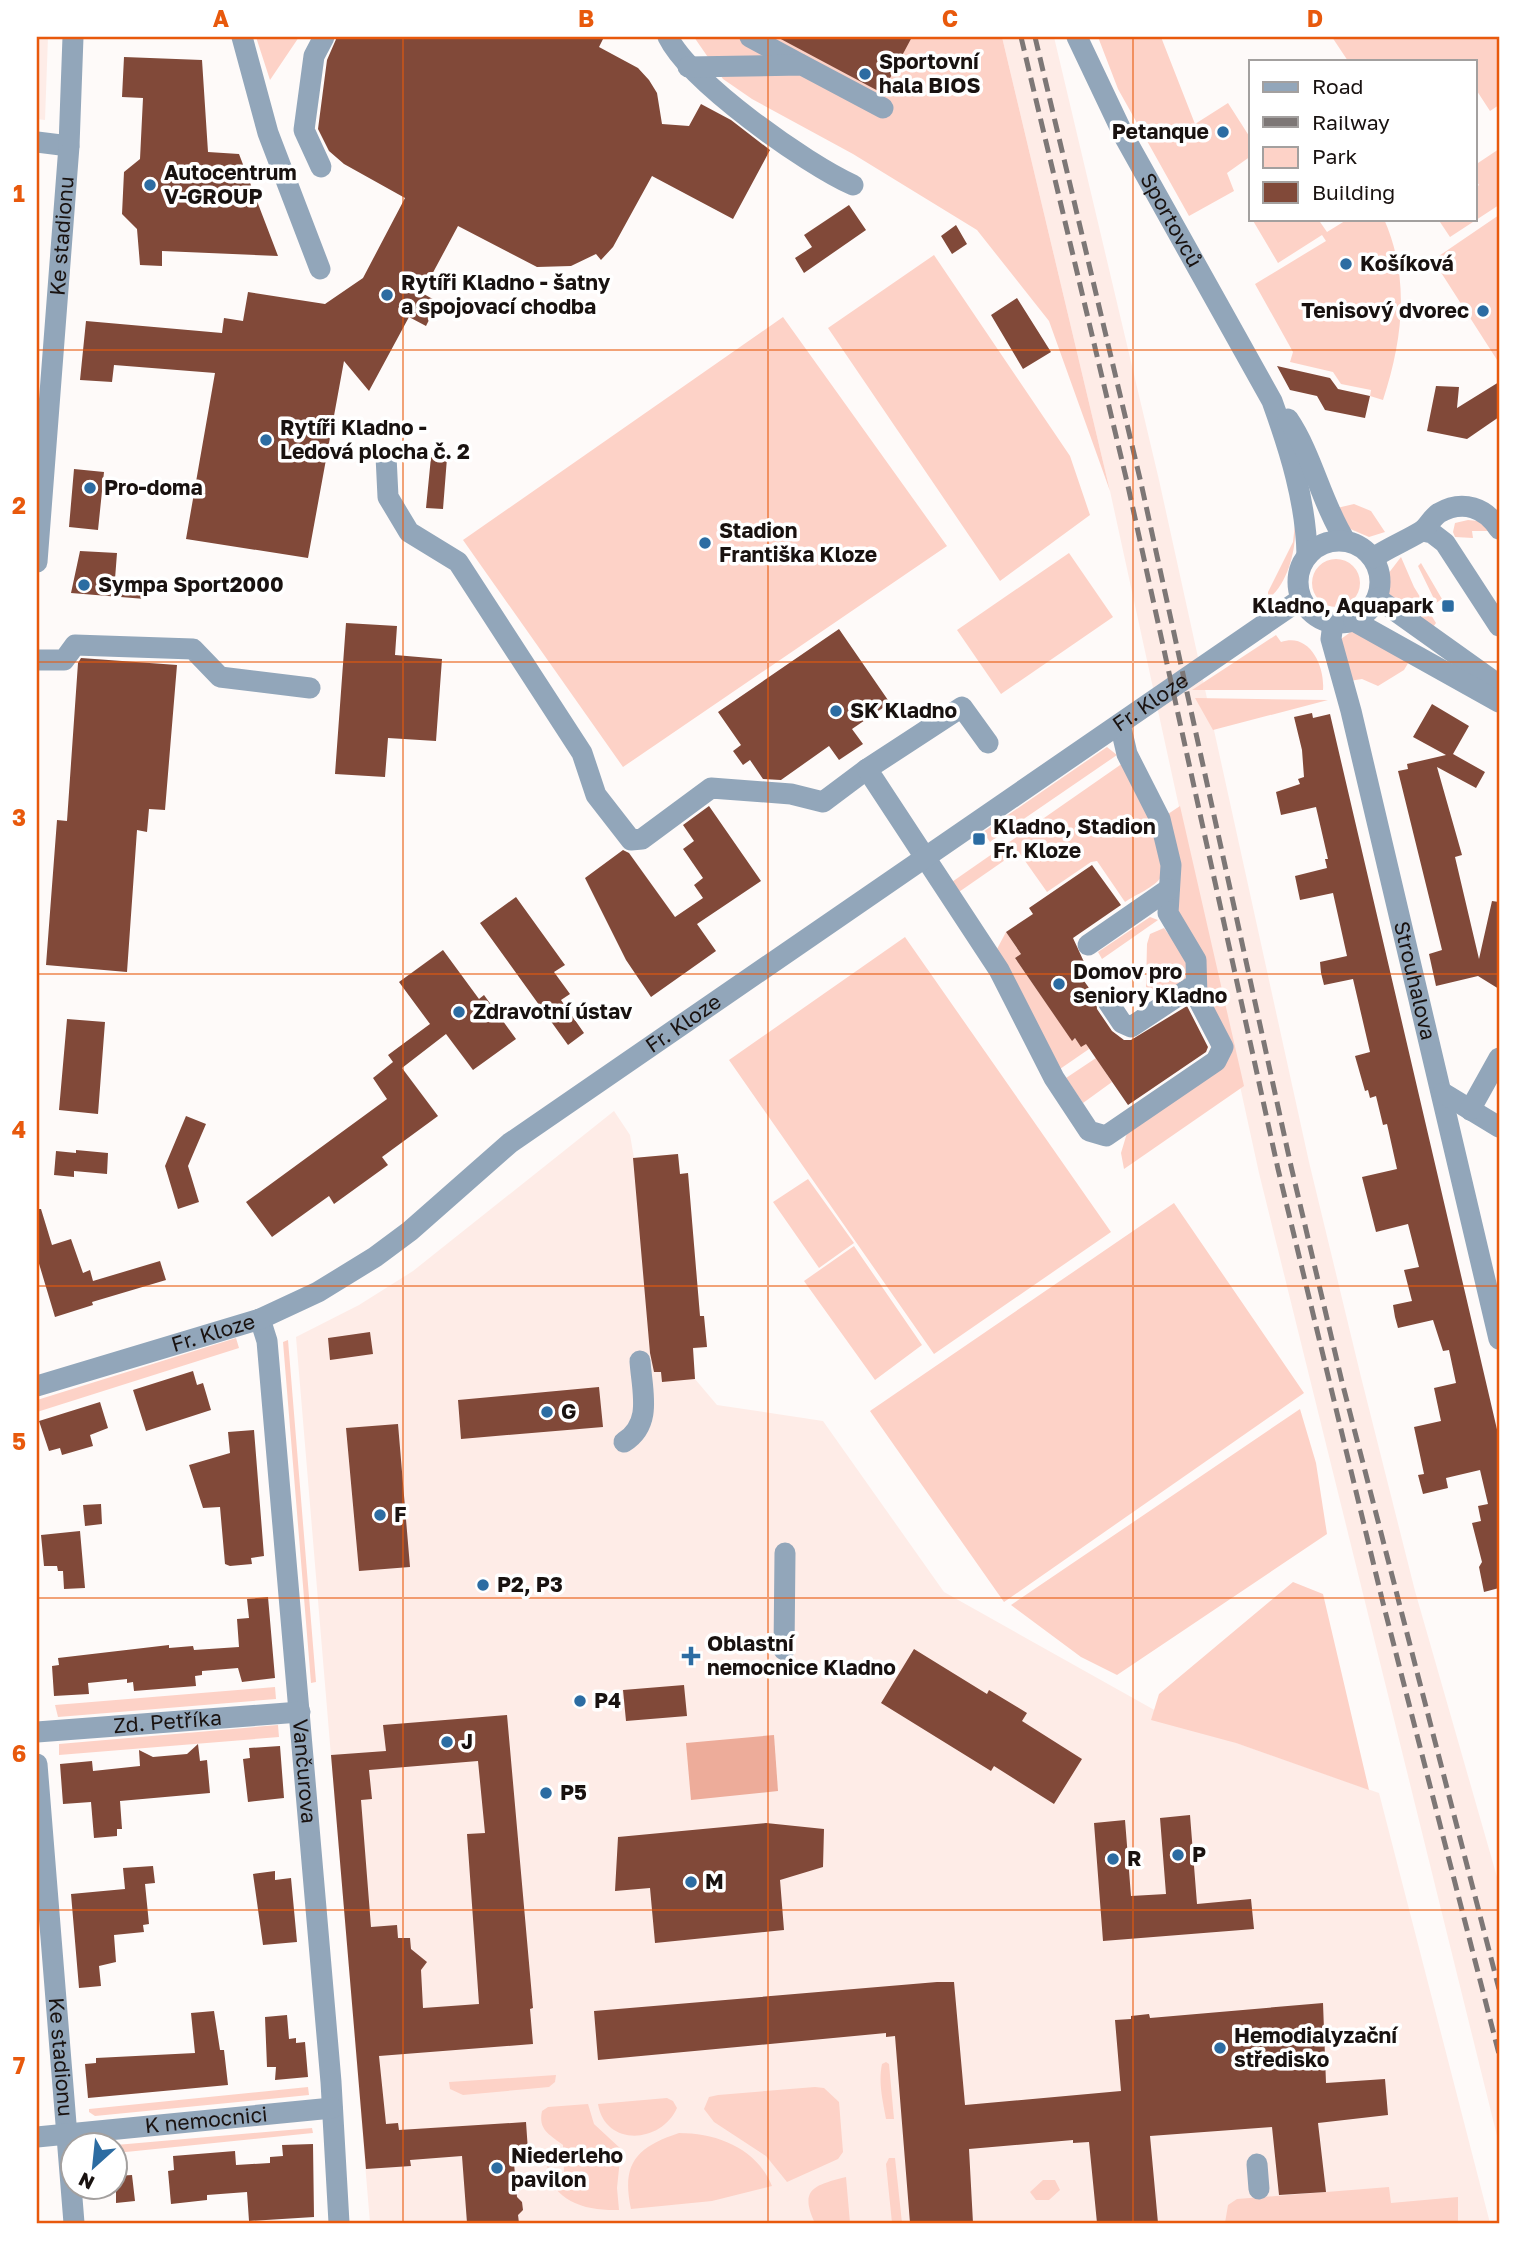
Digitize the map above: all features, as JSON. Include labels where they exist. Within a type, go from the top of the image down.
[{"type":"street","name":"Ke stadionu","points":[[37,562],[69,146],[74,37]]},
{"type":"street","points":[[242,37],[268,133],[320,269]]},
{"type":"street","points":[[321,167],[304,130],[314,56],[324,37]]},
{"type":"street","points":[[667,37],[688,66],[821,170],[853,185]]},
{"type":"street","points":[[750,37],[883,108]]},
{"type":"street","name":"Sportovců","points":[[1077,37],[1125,138],[1272,401],[1284,434],[1304,513],[1307,555],[1298,576],[1301,599]]},
{"type":"street","points":[[688,66],[802,65]]},
{"type":"street","points":[[37,142],[69,146]]},
{"type":"street","name":"Sportovců","points":[[1272,401],[1290,421],[1303,444],[1334,524],[1345,540],[1357,545],[1373,558]]},
{"type":"street","points":[[386,456],[388,497],[409,531],[458,562],[582,753],[596,795],[631,839],[642,839],[711,788],[791,794],[823,802],[867,769],[962,708],[988,743]]},
{"type":"street","points":[[1343,622],[1371,609],[1377,597],[1380,584],[1373,558],[1400,540],[1423,531],[1438,514],[1459,507],[1489,513],[1499,529]]},
{"type":"street","points":[[1423,531],[1432,533],[1445,542],[1499,626]]},
{"type":"street","points":[[1307,555],[1327,542],[1345,540]]},
{"type":"street","points":[[1377,597],[1499,685]]},
{"type":"street","points":[[1301,599],[1308,610],[1343,622],[1499,702]]},
{"type":"street","name":"Fr. Kloze","points":[[37,1386],[260,1319],[318,1292],[375,1257],[410,1231],[510,1143],[1301,599]]},
{"type":"street","name":"Strouhalova","points":[[1343,622],[1331,639],[1443,1093],[1499,1339]]},
{"type":"street","points":[[37,660],[64,660],[75,645],[193,649],[220,677],[310,688]]},
{"type":"street","points":[[867,769],[905,823],[923,858],[999,970],[1054,1078],[1093,1135],[1110,1135],[1221,1056],[1221,1043],[1198,1002],[1196,984],[1199,974],[1196,960],[1168,912],[1171,865],[1160,819],[1127,754],[1119,724]]},
{"type":"street","points":[[1087,945],[1169,889]]},
{"type":"street","points":[[1108,1002],[1122,1023],[1131,1027],[1196,984]]},
{"type":"street","points":[[1470,1110],[1499,1058]]},
{"type":"street","points":[[1443,1093],[1499,1127]]},
{"type":"street","name":"Vančurova","points":[[260,1319],[267,1342],[300,1712],[339,2223]]},
{"type":"street","points":[[624,1441],[637,1434],[643,1424],[640,1361]]},
{"type":"street","points":[[784,1650],[785,1553]]},
{"type":"street","name":"Zd. Petříka","points":[[37,1732],[300,1712]]},
{"type":"street","name":"Ke stadionu","points":[[37,1764],[68,2130]]},
{"type":"street","name":"K nemocnici","points":[[100,2130],[332,2108]]},
{"type":"street","name":"K nemocnici","points":[[37,2137],[60,2134]]},
{"type":"street","points":[[1257,2164],[1259,2189]]},
{"type":"street","name":"Ke stadionu","points":[[72,2200],[74,2223]]},
{"type":"shaded area","points":[[37,37],[48,37],[45,120],[37,119]]},
{"type":"shaded area","points":[[1002,37],[1054,37],[1159,480],[1309,1162],[1415,1591],[1499,1884],[1499,2144],[1259,1173],[1110,491]]},
{"type":"shaded area","name":"Oblastní nemocnice Kladno","points":[[614,1111],[630,1135],[634,1158],[678,1154],[680,1174],[688,1173],[700,1316],[704,1316],[707,1347],[692,1349],[695,1379],[717,1405],[823,1421],[944,1592],[1174,1721],[1379,1793],[1490,2223],[370,2223],[296,1337],[359,1305],[413,1271]]},
{"type":"shaded area","points":[[774,1735],[778,1791],[691,1800],[686,1743]]},
{"type":"green space","points":[[256,37],[299,37],[270,80]]},
{"type":"green space","points":[[694,37],[1002,37],[1110,491],[1049,321],[977,230],[853,154],[752,99],[723,79]]},
{"type":"green space","points":[[1098,37],[1161,37],[1195,124],[1228,103],[1249,136],[1249,157],[1227,173],[1234,191],[1189,216],[1118,89]]},
{"type":"green space","points":[[1332,37],[1499,37],[1499,105],[1490,111],[1476,90],[1476,60],[1347,60]]},
{"type":"green space","points":[[1499,149],[1499,205],[1450,237],[1439,220],[1476,220],[1476,187],[1479,185],[1476,180],[1476,164]]},
{"type":"green space","name":"Tenisový dvorec","points":[[1499,215],[1499,363],[1433,260]]},
{"type":"green space","points":[[1253,220],[1319,220],[1327,232],[1346,220],[1384,220],[1398,264],[1401,309],[1395,354],[1383,400],[1370,396],[1371,390],[1341,384],[1333,372],[1290,362],[1293,352],[1255,284],[1326,241],[1322,235],[1278,263]]},
{"type":"green space","points":[[934,255],[1070,456],[1090,515],[1000,581],[828,328]]},
{"type":"green space","name":"Stadion Františka Kloze","points":[[783,317],[947,546],[623,767],[463,540]]},
{"type":"green space","points":[[1354,504],[1371,511],[1385,532],[1369,537],[1348,528],[1337,508]]},
{"type":"green space","points":[[1478,521],[1490,531],[1472,531],[1473,538],[1455,537],[1455,523]]},
{"type":"green space","points":[[1295,524],[1294,543],[1290,565],[1281,585],[1268,599],[1268,592],[1293,542]]},
{"type":"green space","points":[[1069,553],[1113,617],[1001,694],[957,630]]},
{"type":"green space","points":[[1401,557],[1414,587],[1436,623],[1431,630],[1389,596],[1388,574]]},
{"type":"green space","points":[[1336,559],[1353,566],[1360,583],[1353,600],[1336,607],[1319,600],[1312,583],[1319,566]]},
{"type":"green space","points":[[1421,563],[1442,599],[1436,603],[1418,566]]},
{"type":"green space","points":[[1352,631],[1410,660],[1404,670],[1378,686],[1362,679],[1349,681],[1341,639]]},
{"type":"green space","points":[[1276,635],[1281,642],[1300,642],[1313,653],[1321,671],[1323,690],[1192,690]]},
{"type":"green space","points":[[1195,698],[1328,700],[1213,730]]},
{"type":"green space","points":[[1107,747],[1117,755],[990,842],[983,832]]},
{"type":"green space","points":[[1123,763],[1158,837],[1164,867],[1161,877],[1154,884],[1125,902],[1097,861],[1091,862],[1047,892],[1018,851],[956,894],[949,884]]},
{"type":"green space","points":[[1180,806],[1244,1086],[1124,1169],[1121,1153],[1127,1133],[1224,1064],[1179,923],[1165,816]]},
{"type":"green space","points":[[1150,917],[1158,920],[1102,959],[1098,952]]},
{"type":"green space","points":[[1164,928],[1195,970],[1162,999],[1146,987],[1147,944],[1150,934]]},
{"type":"green space","points":[[1006,932],[1021,954],[1015,958],[1072,1040],[1075,1038],[1081,1046],[1086,1043],[1089,1049],[1060,1069],[997,949]]},
{"type":"green space","points":[[905,937],[1111,1232],[934,1354],[729,1060]]},
{"type":"green space","points":[[1096,1058],[1112,1082],[1083,1103],[1066,1078]]},
{"type":"green space","points":[[808,1179],[854,1243],[819,1268],[773,1202]]},
{"type":"green space","points":[[1174,1203],[1304,1393],[1004,1602],[870,1411]]},
{"type":"green space","points":[[854,1246],[922,1345],[875,1380],[804,1281]]},
{"type":"green space","points":[[236,1338],[239,1348],[37,1412],[37,1400]]},
{"type":"green space","points":[[288,1340],[316,1682],[311,1683],[283,1342]]},
{"type":"green space","points":[[1300,1409],[1316,1463],[1327,1534],[1117,1675],[1081,1657],[1011,1605]]},
{"type":"green space","points":[[1293,1582],[1323,1594],[1369,1790],[1236,1743],[1151,1720],[1159,1694]]},
{"type":"green space","points":[[275,1687],[276,1699],[58,1717],[55,1705]]},
{"type":"green space","points":[[278,1725],[279,1737],[59,1755],[59,1744]]},
{"type":"green space","points":[[882,2064],[889,2064],[894,2119],[886,2119],[881,2092]]},
{"type":"green space","points":[[556,2075],[555,2082],[549,2087],[463,2095],[450,2089],[449,2082]]},
{"type":"green space","points":[[308,2087],[309,2095],[95,2116],[89,2112],[89,2109]]},
{"type":"green space","points":[[824,2088],[839,2102],[843,2152],[838,2159],[787,2182],[766,2156],[714,2122],[704,2109],[709,2097],[718,2095]]},
{"type":"green space","points":[[667,2098],[673,2101],[677,2108],[669,2120],[659,2129],[634,2136],[611,2128],[603,2118],[598,2104]]},
{"type":"green space","points":[[588,2104],[594,2124],[621,2149],[617,2188],[619,2210],[595,2209],[573,2202],[563,2196],[550,2178],[547,2165],[564,2173],[563,2145],[543,2127],[542,2111],[548,2107]]},
{"type":"green space","points":[[312,2128],[313,2133],[130,2152],[130,2144]]},
{"type":"green space","points":[[679,2133],[708,2136],[734,2146],[757,2162],[772,2186],[712,2201],[631,2209],[628,2180],[636,2159],[652,2144]]},
{"type":"green space","points":[[889,2158],[895,2158],[902,2223],[892,2223],[886,2164]]},
{"type":"green space","points":[[846,2177],[850,2223],[815,2223],[808,2202],[809,2195],[819,2186]]},
{"type":"green space","points":[[1043,2180],[1055,2180],[1060,2190],[1049,2200],[1036,2200],[1030,2192]]},
{"type":"green space","points":[[1389,2187],[1391,2203],[1458,2197],[1458,2223],[1225,2223],[1228,2205],[1237,2199]]},
{"type":"building","points":[[337,37],[604,37],[599,47],[638,68],[649,80],[657,93],[662,124],[689,126],[701,104],[731,120],[770,150],[733,219],[652,176],[613,247],[601,260],[596,254],[571,266],[537,267],[458,226],[422,293],[438,302],[426,326],[409,317],[369,391],[344,361],[308,558],[186,539],[215,373],[114,365],[112,382],[80,380],[86,321],[222,333],[224,318],[243,321],[248,292],[325,304],[363,278],[405,198],[344,164],[329,151],[318,129],[327,60]]},
{"type":"building","name":"Sportovní hala BIOS","points":[[777,37],[912,37],[882,93]]},
{"type":"building","points":[[124,57],[202,60],[208,152],[239,154],[278,256],[162,251],[162,266],[140,265],[137,229],[122,214],[124,172],[140,159],[143,98],[122,97]]},
{"type":"building","points":[[849,205],[866,230],[804,273],[795,258],[812,247],[804,235]]},
{"type":"building","points":[[956,225],[967,244],[952,254],[941,236]]},
{"type":"building","points":[[1017,298],[1051,352],[1023,369],[991,315]]},
{"type":"building","points":[[1277,366],[1330,378],[1338,389],[1370,396],[1365,418],[1325,410],[1317,396],[1290,390]]},
{"type":"building","points":[[1499,382],[1499,417],[1467,439],[1427,431],[1436,386],[1459,387],[1457,408]]},
{"type":"building","points":[[431,457],[447,458],[443,509],[426,508]]},
{"type":"building","points":[[74,469],[104,472],[98,530],[69,527]]},
{"type":"building","points":[[80,551],[117,553],[115,579],[145,582],[145,599],[71,593]]},
{"type":"building","points":[[346,623],[397,626],[395,655],[442,659],[436,741],[388,738],[385,777],[335,774]]},
{"type":"building","points":[[839,629],[890,703],[852,729],[863,744],[839,760],[829,746],[781,780],[763,779],[750,760],[743,765],[733,751],[741,745],[718,712]]},
{"type":"building","points":[[81,658],[177,665],[165,810],[149,809],[147,832],[137,830],[127,972],[46,965],[57,820],[67,821],[78,663]]},
{"type":"building","points":[[1432,704],[1469,726],[1453,754],[1485,772],[1476,788],[1437,767],[1462,855],[1455,857],[1479,959],[1492,901],[1499,902],[1499,989],[1478,976],[1436,986],[1429,954],[1442,950],[1398,771],[1408,769],[1407,764],[1446,755],[1413,737]]},
{"type":"building","points":[[1312,713],[1313,718],[1330,714],[1499,1438],[1499,1588],[1484,1592],[1479,1567],[1482,1562],[1472,1523],[1481,1521],[1478,1506],[1488,1504],[1480,1470],[1446,1478],[1448,1488],[1423,1494],[1418,1475],[1424,1474],[1414,1427],[1441,1421],[1434,1388],[1456,1383],[1449,1350],[1443,1351],[1433,1320],[1398,1328],[1395,1317],[1393,1305],[1412,1301],[1404,1270],[1419,1267],[1408,1224],[1376,1232],[1362,1177],[1397,1169],[1387,1124],[1383,1125],[1376,1096],[1370,1098],[1368,1090],[1365,1091],[1355,1056],[1370,1052],[1353,979],[1324,985],[1321,973],[1320,962],[1347,956],[1333,893],[1300,900],[1295,876],[1327,868],[1325,859],[1328,859],[1316,807],[1281,815],[1276,792],[1300,784],[1298,779],[1304,777],[1302,750],[1294,717]]},
{"type":"building","points":[[709,806],[761,881],[697,924],[716,951],[651,997],[626,960],[585,878],[623,850],[629,853],[675,917],[703,898],[694,885],[703,878],[683,849],[694,841],[683,825]]},
{"type":"building","name":"Domov pro seniory Kladno","points":[[1092,865],[1121,905],[1073,938],[1084,962],[1075,968],[1096,998],[1097,1009],[1112,1031],[1124,1040],[1131,1040],[1187,1006],[1208,1047],[1206,1052],[1128,1105],[1086,1044],[1081,1047],[1075,1038],[1072,1041],[1015,958],[1021,954],[1006,932],[1033,914],[1029,908]]},
{"type":"building","points":[[516,897],[565,965],[554,972],[570,994],[561,1000],[584,1033],[568,1045],[480,923]]},
{"type":"building","points":[[443,950],[479,999],[484,995],[516,1039],[473,1070],[446,1034],[402,1068],[438,1116],[382,1157],[388,1165],[334,1204],[329,1196],[272,1237],[246,1202],[387,1099],[373,1078],[393,1062],[388,1055],[430,1024],[399,982]]},
{"type":"building","points":[[67,1019],[105,1022],[98,1114],[59,1110]]},
{"type":"building","points":[[186,1116],[206,1124],[188,1166],[199,1202],[178,1209],[165,1166]]},
{"type":"building","points":[[76,1150],[108,1153],[107,1174],[74,1171],[74,1177],[54,1175],[56,1151],[76,1153]]},
{"type":"building","points":[[678,1154],[680,1174],[688,1173],[700,1316],[704,1316],[707,1347],[693,1348],[695,1379],[662,1382],[661,1372],[654,1372],[650,1353],[633,1158]]},
{"type":"building","points":[[37,1209],[41,1209],[52,1245],[71,1239],[83,1273],[90,1270],[93,1281],[160,1261],[166,1280],[92,1302],[93,1305],[55,1317],[37,1257]]},
{"type":"building","points":[[370,1332],[373,1354],[330,1360],[328,1338]]},
{"type":"building","points":[[193,1371],[197,1385],[203,1383],[211,1410],[146,1431],[133,1390]]},
{"type":"building","name":"G","points":[[599,1387],[603,1427],[461,1439],[458,1400]]},
{"type":"building","points":[[100,1402],[108,1428],[90,1435],[93,1446],[62,1455],[60,1448],[49,1451],[39,1421]]},
{"type":"building","name":"F","points":[[398,1424],[410,1567],[359,1571],[346,1428]]},
{"type":"building","points":[[254,1430],[264,1556],[251,1558],[252,1564],[230,1566],[225,1564],[220,1507],[203,1508],[189,1465],[230,1453],[228,1432]]},
{"type":"building","points":[[101,1504],[102,1524],[85,1526],[83,1505]]},
{"type":"building","points":[[80,1531],[85,1588],[64,1589],[63,1571],[58,1571],[57,1566],[44,1566],[41,1535]]},
{"type":"building","points":[[268,1597],[275,1678],[242,1682],[238,1668],[202,1671],[202,1675],[195,1676],[196,1686],[134,1691],[133,1682],[127,1683],[127,1679],[88,1683],[89,1694],[54,1696],[52,1666],[59,1665],[58,1658],[169,1645],[169,1648],[193,1646],[194,1650],[239,1647],[237,1619],[249,1618],[247,1599]]},
{"type":"building","points":[[914,1649],[987,1694],[989,1690],[1027,1713],[1022,1721],[1082,1759],[1054,1804],[994,1766],[991,1771],[881,1703]]},
{"type":"building","points":[[684,1685],[687,1716],[626,1721],[623,1690]]},
{"type":"building","points":[[507,1715],[533,2008],[530,2009],[533,2044],[379,2056],[386,2124],[398,2123],[399,2130],[526,2122],[528,2151],[513,2152],[517,2197],[522,2202],[523,2210],[518,2215],[519,2223],[467,2223],[462,2156],[410,2160],[411,2166],[366,2169],[331,1755],[386,1751],[383,1725]],"holes":[[[478,1761],[485,1833],[467,1834],[479,2004],[423,2008],[421,1970],[427,1962],[411,1949],[410,1938],[398,1938],[397,1925],[371,1927],[361,1800],[372,1799],[369,1770]]]},
{"type":"building","points":[[198,1744],[200,1761],[207,1760],[210,1793],[120,1801],[122,1829],[117,1829],[117,1836],[94,1838],[91,1802],[63,1804],[60,1764],[92,1761],[93,1771],[140,1766],[139,1750],[153,1757],[187,1754]]},
{"type":"building","points":[[280,1746],[284,1798],[248,1802],[243,1759],[250,1758],[249,1748]]},
{"type":"building","points":[[1190,1815],[1197,1904],[1251,1899],[1254,1929],[1103,1941],[1094,1823],[1125,1820],[1131,1896],[1166,1894],[1160,1818]]},
{"type":"building","name":"M","points":[[766,1823],[824,1829],[823,1867],[780,1880],[784,1930],[655,1943],[650,1888],[615,1891],[618,1837]]},
{"type":"building","points":[[153,1866],[155,1883],[145,1884],[149,1924],[143,1925],[144,1932],[114,1935],[116,1962],[99,1966],[101,1986],[79,1988],[71,1894],[125,1889],[123,1868]]},
{"type":"building","points":[[275,1871],[275,1880],[291,1878],[297,1942],[263,1945],[253,1874]]},
{"type":"building","points":[[954,1982],[965,2105],[1121,2091],[1115,2020],[1149,2014],[1150,2018],[1323,2003],[1326,2083],[1385,2079],[1388,2115],[1318,2123],[1326,2192],[1279,2195],[1272,2127],[1150,2136],[1158,2223],[1097,2223],[1089,2142],[1073,2143],[1073,2140],[969,2149],[973,2223],[910,2223],[895,2036],[886,2037],[886,2033],[598,2060],[594,2011]]},
{"type":"building","points":[[214,2011],[220,2050],[224,2050],[228,2085],[88,2098],[85,2064],[96,2063],[96,2058],[195,2053],[191,2013]]},
{"type":"building","points":[[287,2015],[289,2039],[296,2038],[296,2043],[305,2042],[308,2077],[275,2080],[276,2067],[267,2067],[265,2017]]},
{"type":"building","points":[[313,2144],[314,2217],[249,2221],[247,2192],[207,2195],[207,2200],[171,2204],[168,2171],[174,2170],[173,2156],[235,2151],[236,2165],[270,2163],[270,2157],[283,2156],[282,2145]]},
{"type":"building","points":[[130,2175],[135,2201],[116,2203],[116,2200],[130,2200]]},
{"type":"railway","points":[[1021,37],[1128,486],[1278,1169],[1382,1599],[1499,2054]]},
{"type":"railway","points":[[1035,37],[1141,483],[1291,1166],[1342,1382],[1499,1989]]},
{"type":"place","name":"Sportovní hala BIOS","points":[[865,74]]},
{"type":"place","name":"Petanque","points":[[1223,132]]},
{"type":"place","name":"Autocentrum V-GROUP","points":[[150,185]]},
{"type":"place","name":"Košíková","points":[[1346,264]]},
{"type":"place","name":"Rytíři Kladno - šatny a spojovací chodba","points":[[387,295]]},
{"type":"place","name":"Tenisový dvorec","points":[[1483,311]]},
{"type":"place","name":"Rytíři Kladno - Ledová plocha č. 2","points":[[266,440]]},
{"type":"place","name":"Pro-doma","points":[[90,488]]},
{"type":"place","name":"Stadion Františka Kloze","points":[[705,543]]},
{"type":"place","name":"Sympa Sport2000","points":[[84,585]]},
{"type":"place","name":"Kladno, Aquapark","points":[[1448,606]]},
{"type":"place","name":"SK Kladno","points":[[836,711]]},
{"type":"place","name":"Kladno, Stadion Fr. Kloze","points":[[979,839]]},
{"type":"place","name":"Domov pro seniory Kladno","points":[[1059,984]]},
{"type":"place","name":"Zdravotní ústav","points":[[459,1012]]},
{"type":"place","name":"G","points":[[547,1412]]},
{"type":"place","name":"F","points":[[380,1515]]},
{"type":"place","name":"P2, P3","points":[[483,1585]]},
{"type":"place","name":"Oblastní nemocnice Kladno","points":[[691,1656]]},
{"type":"place","name":"P4","points":[[580,1701]]},
{"type":"place","name":"J","points":[[447,1742]]},
{"type":"place","name":"P5","points":[[546,1793]]},
{"type":"place","name":"P","points":[[1178,1855]]},
{"type":"place","name":"R","points":[[1113,1859]]},
{"type":"place","name":"M","points":[[691,1882]]},
{"type":"place","name":"Hemodialyzační středisko","points":[[1220,2048]]},
{"type":"place","name":"Niederleho pavilon","points":[[497,2168]]}]
